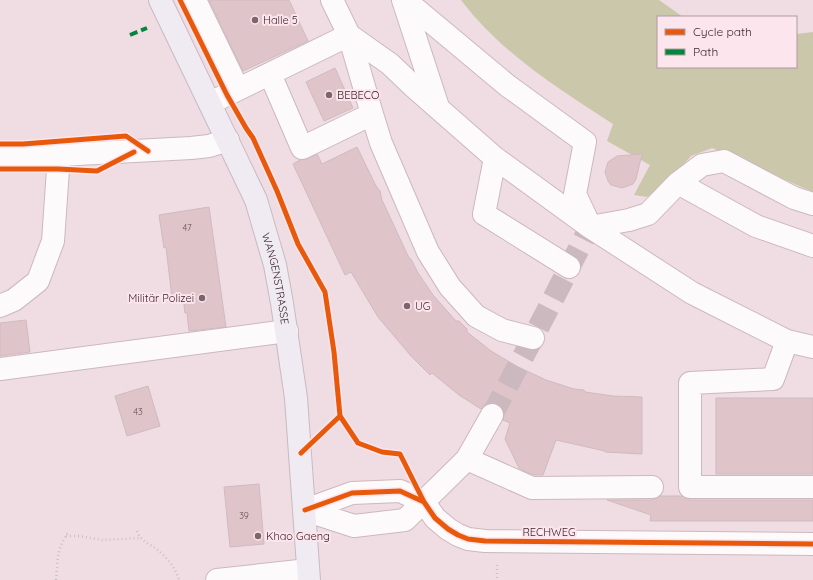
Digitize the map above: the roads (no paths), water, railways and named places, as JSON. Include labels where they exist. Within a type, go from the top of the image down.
[{"type":"main road","name":"WANGENSTRASSE","points":[[160,0],[228,140],[258,208],[275,265],[296,398],[309,575]]},
{"type":"street","points":[[195,0],[238,89]]},
{"type":"street","points":[[332,0],[350,35],[381,143],[428,252],[450,287],[476,316],[502,330],[533,338]]},
{"type":"street","points":[[404,0],[438,109]]},
{"type":"street","points":[[404,0],[508,86],[585,142],[575,194],[590,227]]},
{"type":"street","points":[[210,104],[350,35]]},
{"type":"street","points":[[350,35],[390,64],[438,109],[495,158],[590,227],[692,293],[787,341],[813,347]]},
{"type":"street","points":[[270,74],[302,148],[372,114]]},
{"type":"street","points":[[0,155],[59,155],[191,148],[209,146],[228,140]]},
{"type":"street","points":[[0,306],[14,300],[38,281],[53,240],[59,155]]},
{"type":"street","points":[[495,158],[484,214],[570,267]]},
{"type":"street","points":[[590,227],[629,220],[648,214],[678,183],[702,165],[724,161],[794,198],[813,204]]},
{"type":"street","points":[[678,183],[756,226],[813,246]]},
{"type":"street","points":[[0,369],[286,331]]},
{"type":"street","points":[[787,341],[773,379],[690,383],[690,487],[813,487]]},
{"type":"street","points":[[305,510],[354,526],[405,520],[467,459],[492,415]]},
{"type":"street","points":[[467,459],[532,488],[652,487]]},
{"type":"street","name":"RECHWEG","points":[[305,510],[352,493],[400,491],[424,502],[436,518],[448,529],[458,535],[484,541],[813,544]]},
{"type":"street","points":[[217,580],[309,575]]},
{"type":"tunnel","points":[[492,415],[590,227]]},
{"type":"place","name":"Halle 5","points":[[255,20]]},
{"type":"place","name":"BEBECO","points":[[329,95]]},
{"type":"place","name":"Militär Polizei","points":[[202,298]]},
{"type":"place","name":"UG","points":[[407,306]]},
{"type":"place","name":"Khao Gaeng","points":[[258,536]]}]
